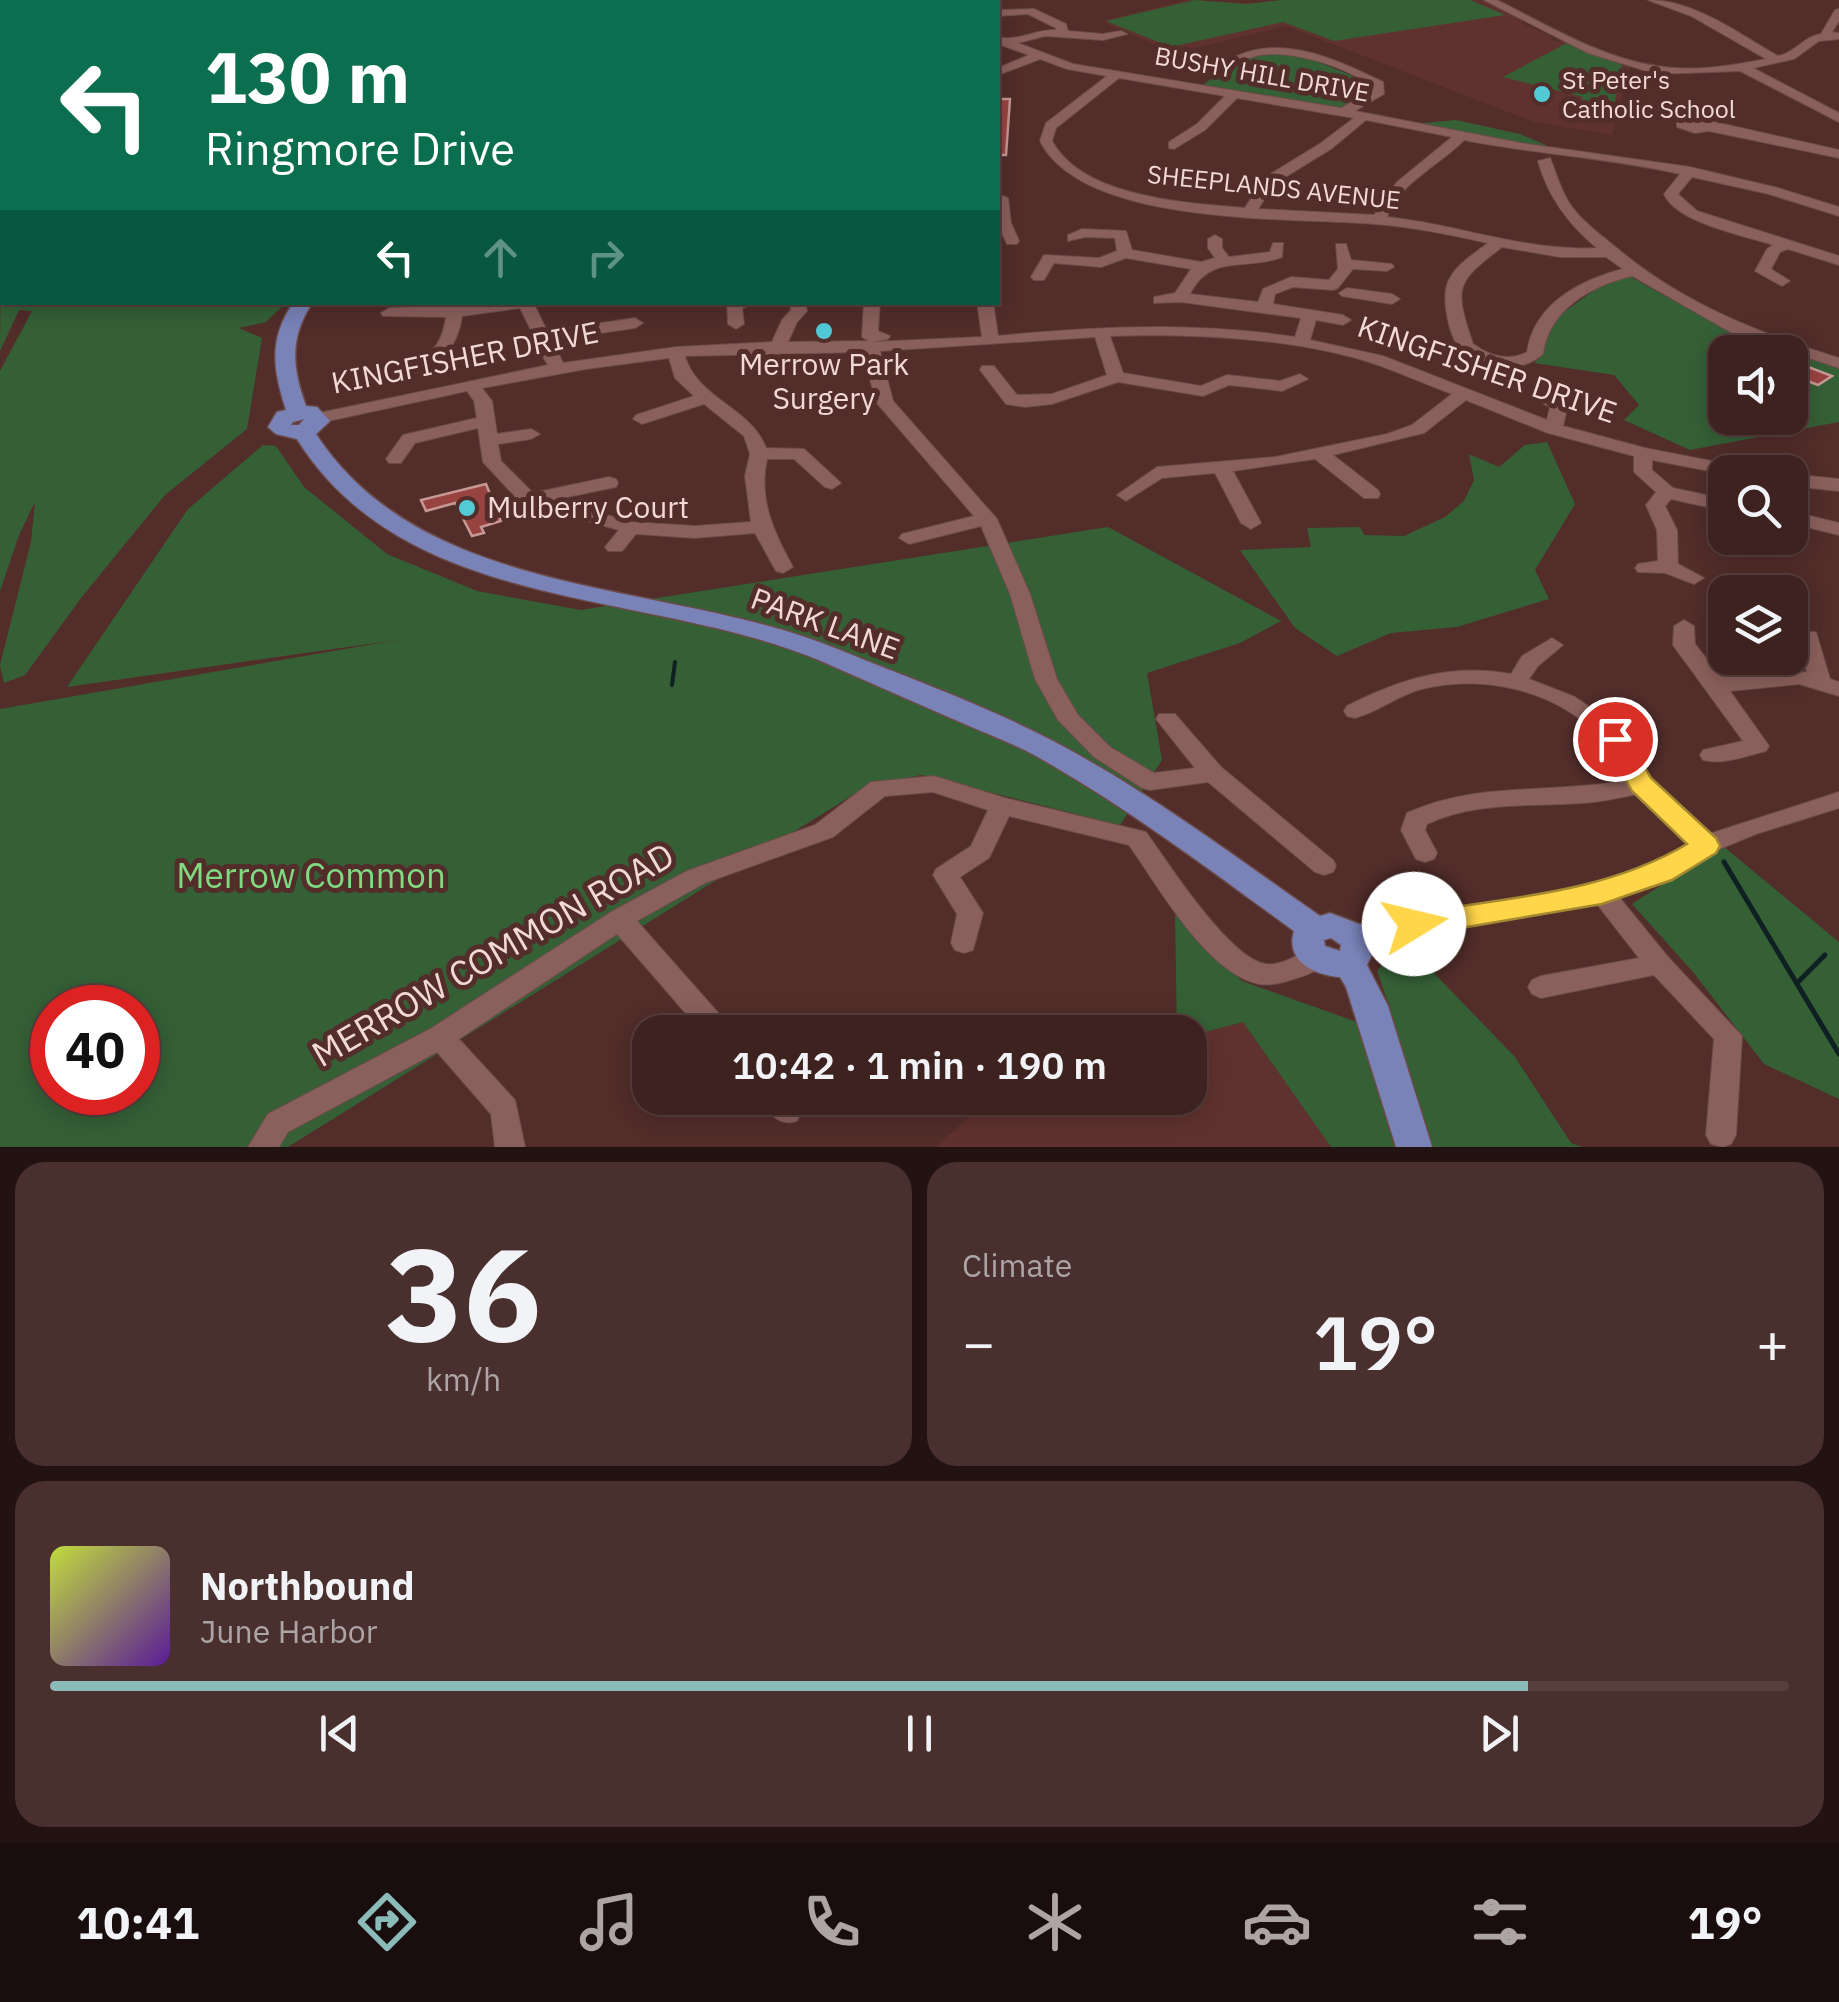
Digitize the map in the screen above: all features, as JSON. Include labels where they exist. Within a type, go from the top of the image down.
[{"type":"main road","name":"PARK LANE","points":[[302,305],[286,332],[282,354],[324,464],[354,497],[435,548],[492,570],[720,622],[825,652],[1044,748],[1155,816],[1333,946]]},
{"type":"main road","points":[[1333,946],[1368,990],[1393,1093],[1414,1147]]},
{"type":"street","points":[[1489,0],[1549,33],[1638,67],[1714,71],[1744,68],[1798,54],[1808,42],[1834,36]]},
{"type":"street","points":[[1653,0],[1695,14],[1777,60]]},
{"type":"street","points":[[1000,13],[1030,11],[1062,26],[1062,32]]},
{"type":"street","points":[[1834,36],[1826,33],[1839,12]]},
{"type":"street","points":[[1002,42],[1062,32],[1096,37],[1120,34]]},
{"type":"street","name":"BUSHY HILL DRIVE","points":[[1002,42],[1064,66],[1343,112],[1521,147],[1690,171],[1839,212]]},
{"type":"street","points":[[1218,73],[1240,55],[1282,48],[1380,87],[1380,91],[1343,112]]},
{"type":"street","points":[[1000,71],[1038,56]]},
{"type":"street","points":[[1744,68],[1839,118]]},
{"type":"street","name":"SHEEPLANDS AVENUE","points":[[1116,75],[1050,126],[1046,141],[1060,163],[1090,182],[1124,194],[1167,202],[1379,220],[1450,230],[1540,252],[1612,252]]},
{"type":"street","points":[[1174,145],[1210,120],[1234,94]]},
{"type":"street","points":[[1250,210],[1269,181],[1326,146],[1364,116]]},
{"type":"street","points":[[1709,127],[1839,154]]},
{"type":"street","points":[[1379,220],[1388,198],[1434,163],[1460,136]]},
{"type":"street","name":"BUSHY HILL DRIVE","points":[[1521,147],[1545,161],[1573,154]]},
{"type":"street","points":[[1545,161],[1550,187],[1564,209],[1636,271],[1723,322],[1838,361]]},
{"type":"street","points":[[1690,171],[1672,194],[1680,207],[1839,261]]},
{"type":"street","points":[[1000,198],[1004,224],[1012,241]]},
{"type":"street","points":[[1074,238],[1082,233],[1121,234],[1125,253]]},
{"type":"street","points":[[1215,239],[1215,248],[1222,258]]},
{"type":"street","points":[[1498,243],[1458,274],[1450,291],[1466,346],[1489,359],[1506,362],[1530,358],[1535,354],[1535,335],[1542,321],[1600,280],[1636,271]]},
{"type":"street","points":[[1782,281],[1763,271],[1774,249],[1786,245]]},
{"type":"street","points":[[1181,298],[1202,267],[1222,258],[1267,258],[1277,254],[1278,246]]},
{"type":"street","points":[[1159,300],[1181,298],[1340,315],[1340,289],[1346,270],[1341,247]]},
{"type":"street","points":[[1039,277],[1048,258],[1101,263],[1125,253],[1202,267]]},
{"type":"street","points":[[1346,264],[1387,267]]},
{"type":"street","points":[[1265,308],[1268,292],[1283,284],[1392,298]]},
{"type":"street","points":[[389,313],[455,312],[509,305]]},
{"type":"street","points":[[526,305],[557,367]]},
{"type":"street","points":[[734,305],[736,324]]},
{"type":"street","points":[[778,346],[790,320],[799,311],[798,305]]},
{"type":"street","points":[[872,305],[870,337],[876,341],[885,402],[987,519],[1053,691],[1069,720],[1102,752],[1150,782],[1214,773]]},
{"type":"street","points":[[985,305],[991,341]]},
{"type":"street","points":[[379,372],[416,368],[438,358],[454,335],[455,312]]},
{"type":"street","points":[[1301,344],[1310,314]]},
{"type":"street","points":[[540,337],[634,322]]},
{"type":"street","points":[[1101,332],[1116,377]]},
{"type":"street","name":"KINGFISHER DRIVE","points":[[307,420],[557,367],[676,352],[876,341],[991,341],[1101,332],[1218,333],[1377,359],[1554,429],[1708,466]]},
{"type":"street","points":[[676,352],[684,378],[752,434],[759,454],[754,476],[761,527],[783,568]]},
{"type":"street","points":[[988,370],[1012,400],[1034,404],[1116,377],[1204,392],[1227,380],[1282,386],[1300,379]]},
{"type":"street","points":[[470,384],[483,402],[492,462],[528,499],[631,528],[695,532],[761,527]]},
{"type":"street","points":[[1126,495],[1157,473],[1320,454],[1418,429],[1463,394]]},
{"type":"street","points":[[642,419],[704,398]]},
{"type":"street","points":[[1543,399],[1559,404],[1554,429]]},
{"type":"street","points":[[395,459],[409,439],[488,431],[531,434]]},
{"type":"street","points":[[759,454],[798,453],[832,482]]},
{"type":"street","points":[[1643,453],[1643,472],[1667,492],[1708,500]]},
{"type":"street","points":[[1320,454],[1371,494]]},
{"type":"street","points":[[1222,468],[1251,524]]},
{"type":"street","points":[[1808,482],[1839,485]]},
{"type":"street","points":[[528,499],[609,484]]},
{"type":"street","points":[[1667,492],[1655,505],[1667,530],[1668,567]]},
{"type":"street","points":[[909,538],[987,519]]},
{"type":"street","points":[[1808,521],[1839,530]]},
{"type":"street","points":[[614,546],[631,528]]},
{"type":"street","points":[[1646,568],[1668,567],[1694,578]]},
{"type":"street","points":[[1684,626],[1684,645],[1758,746],[1711,755]]},
{"type":"street","points":[[1809,638],[1830,686]]},
{"type":"street","points":[[1517,681],[1530,661],[1552,645]]},
{"type":"street","points":[[1354,710],[1415,684],[1452,677],[1517,681],[1557,694],[1582,708],[1615,739],[1642,785],[1706,846]]},
{"type":"street","points":[[1715,685],[1783,677],[1830,686]]},
{"type":"street","points":[[1166,719],[1214,773],[1324,866]]},
{"type":"street","name":"MERROW COMMON ROAD","points":[[270,1135],[440,1037],[620,919],[696,878],[824,831],[879,788],[934,784],[1002,806],[1137,838],[1177,900],[1227,951],[1255,972],[1281,973],[1333,946]]},
{"type":"street","points":[[1426,853],[1414,830],[1416,820],[1488,796],[1586,795],[1642,785]]},
{"type":"street","points":[[1333,946],[1602,893],[1662,872],[1706,846],[1748,828],[1836,804]]},
{"type":"street","points":[[964,943],[970,913],[945,876],[980,852],[1002,806]]},
{"type":"street","points":[[1602,893],[1659,964],[1728,1036],[1721,1135]]},
{"type":"street","points":[[620,919],[703,1015]]},
{"type":"street","points":[[1541,987],[1659,964]]},
{"type":"street","points":[[440,1037],[505,1109],[510,1147]]},
{"type":"shaded area","name":"St Peter's Catholic School","points":[[1187,0],[1486,0],[1521,23],[1553,37],[1548,41],[1562,41],[1630,66],[1612,135],[1534,122],[1286,26],[1174,53],[1102,21]]},
{"type":"shaded area","points":[[1243,1022],[1331,1147],[936,1147],[971,1115],[1207,1115],[1207,1032]]},
{"type":"green space","points":[[1195,0],[1247,4],[1281,0],[1470,0],[1505,15],[1334,41],[1283,22],[1171,47],[1106,21]]},
{"type":"green space","points":[[1567,43],[1622,65],[1613,111],[1580,105],[1583,97],[1503,77]]},
{"type":"green space","points":[[1293,52],[1371,83],[1374,91],[1344,107],[1332,108],[1203,85],[1239,57]]},
{"type":"green space","points":[[1456,120],[1520,134],[1546,145],[1413,124]]},
{"type":"green space","points":[[1629,276],[1714,323],[1745,335],[1708,335],[1708,435],[1770,435],[1690,450],[1624,420],[1639,405],[1614,375],[1534,363],[1543,355],[1549,323],[1608,280]]},
{"type":"green space","points":[[0,305],[284,305],[266,322],[239,328],[262,338],[247,429],[165,495],[81,598],[25,675],[4,683],[0,665],[31,542],[35,502],[0,591],[0,371],[32,311],[19,310],[0,351]]},
{"type":"green space","points":[[1808,359],[1839,368],[1839,422],[1808,428]]},
{"type":"green space","points":[[1547,442],[1575,504],[1535,570],[1549,599],[1457,627],[1391,633],[1337,656],[1295,628],[1240,550],[1311,547],[1307,528],[1360,527],[1364,535],[1404,536],[1445,517],[1464,501],[1474,480],[1469,454],[1499,467],[1525,445]]},
{"type":"green space","name":"Merrow Common","points":[[263,445],[276,446],[304,487],[387,554],[477,591],[581,610],[1108,527],[1281,621],[1240,643],[1147,673],[1162,760],[1120,825],[921,775],[864,788],[288,1147],[0,1147],[0,709],[397,640],[67,687],[188,509]]},
{"type":"green space","points":[[1723,846],[1839,942],[1839,1099],[1764,1064],[1693,972],[1632,904]]},
{"type":"green space","points":[[1175,914],[1242,981],[1357,1022],[1391,1011],[1377,971],[1401,939],[1515,1057],[1571,1143],[1582,1147],[1331,1147],[1243,1022],[1207,1032],[1207,1015],[1177,1015]]},
{"type":"building","points":[[1000,99],[1010,99],[1006,155],[1000,155]]},
{"type":"building","points":[[1808,367],[1832,376],[1818,385],[1808,381]]},
{"type":"building","name":"Mulberry Court","points":[[486,484],[501,521],[481,527],[484,533],[472,536],[455,503],[426,511],[421,500]]},
{"type":"waterway","points":[[672,685],[675,662]]},
{"type":"waterway","points":[[1724,862],[1839,1054]]},
{"type":"waterway","points":[[1797,983],[1825,955]]},
{"type":"place","name":"St Peter's Catholic School","points":[[1542,94]]},
{"type":"place","name":"Merrow Park Surgery","points":[[824,331]]},
{"type":"place","name":"Mulberry Court","points":[[467,508]]},
{"type":"route","points":[[1414,924],[1602,893],[1662,872],[1706,846],[1642,785],[1615,739]]}]
